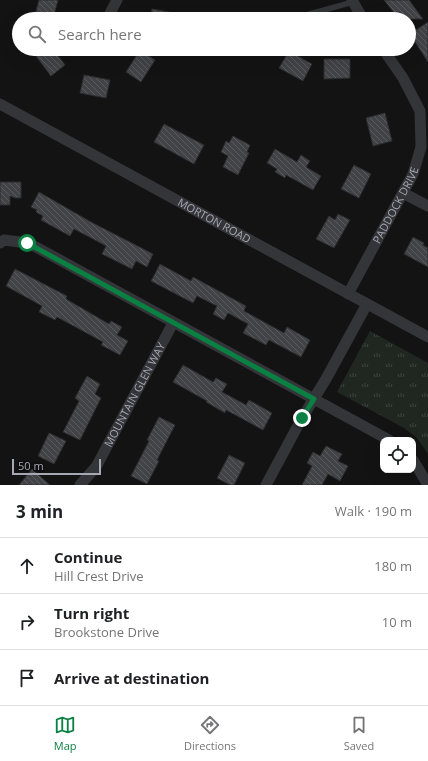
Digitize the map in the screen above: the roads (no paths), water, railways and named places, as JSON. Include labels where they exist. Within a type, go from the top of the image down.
[{"type":"street","points":[[111,12],[117,0]]},
{"type":"street","points":[[352,1],[359,12]]},
{"type":"street","name":"PADDOCK DRIVE","points":[[348,294],[413,174],[421,147],[420,111],[403,78],[388,56]]},
{"type":"street","name":"MORTON ROAD","points":[[0,104],[181,204],[428,337]]},
{"type":"street","points":[[403,192],[428,206]]},
{"type":"street","points":[[0,243],[4,240],[27,243],[36,247],[384,437]]},
{"type":"street","points":[[266,485],[302,418],[326,379],[367,304]]},
{"type":"street","name":"MOUNTAIN GLEN WAY","points":[[80,485],[96,467],[173,323]]},
{"type":"street","points":[[416,465],[428,485]]},
{"type":"lane","points":[[316,12],[352,1]]}]
